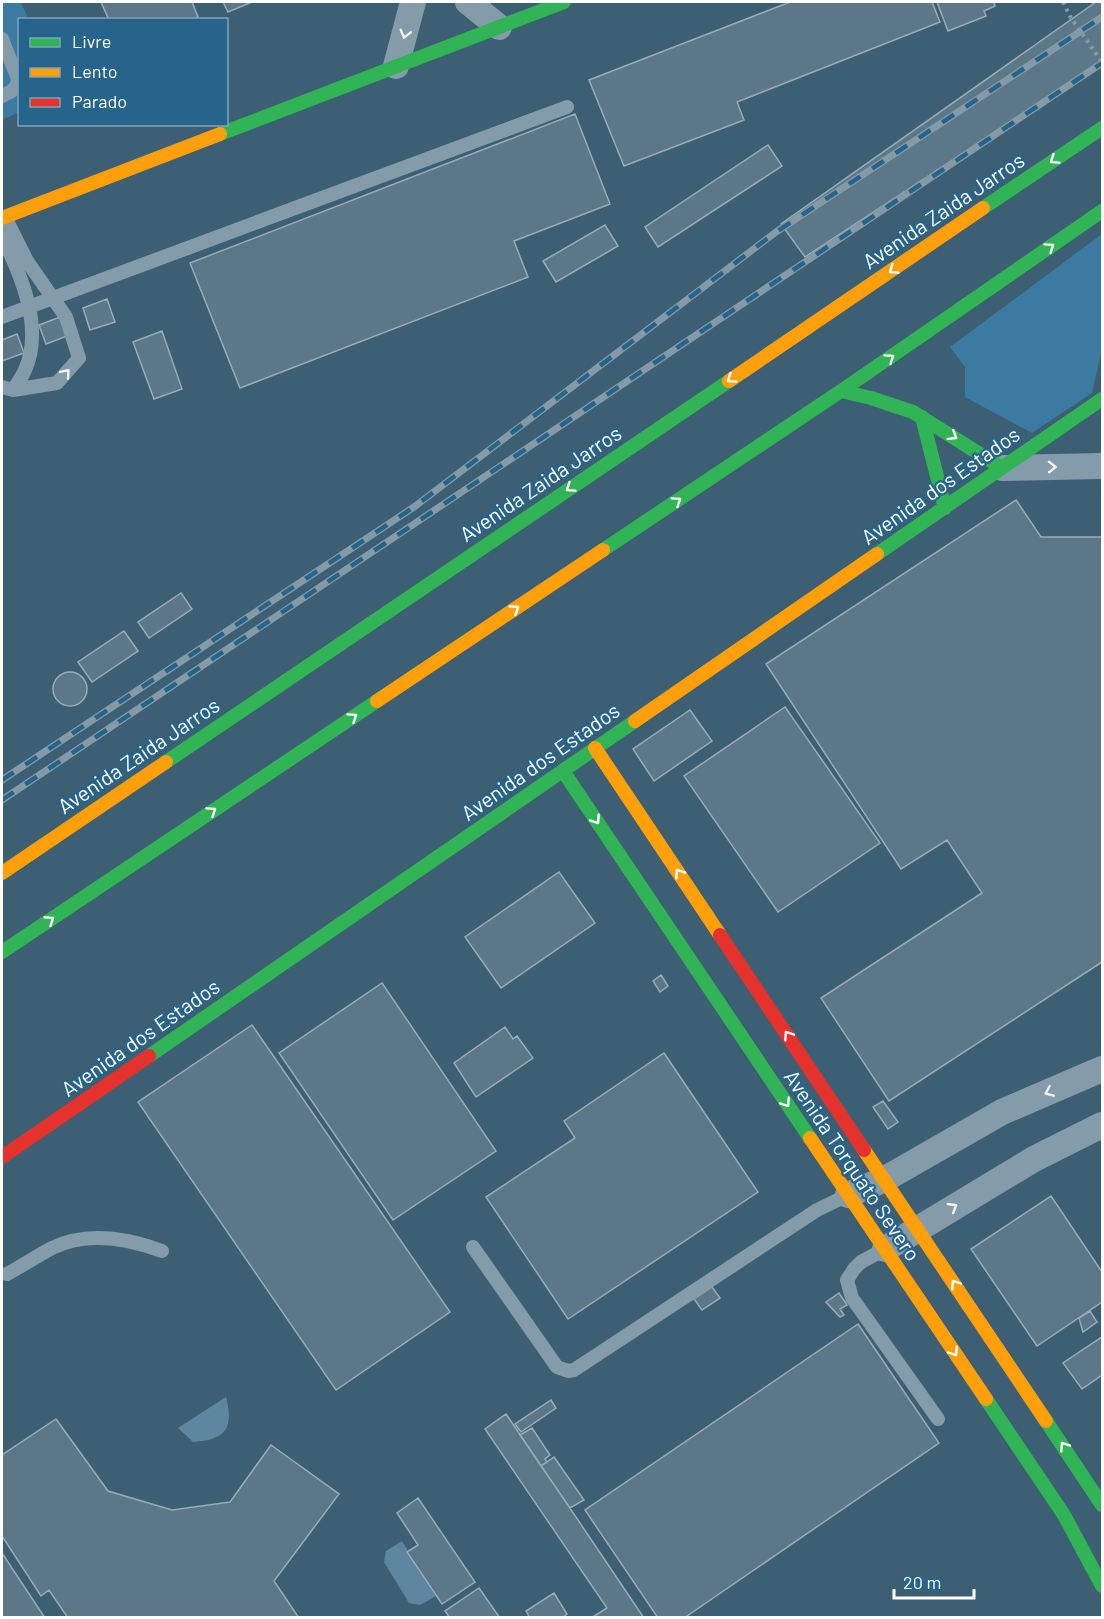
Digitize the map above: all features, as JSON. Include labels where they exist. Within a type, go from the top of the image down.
[{"type":"main road","points":[[3,217],[564,2]]},
{"type":"main road","name":"Avenida Zaida Jarros","points":[[2,873],[1102,128]]},
{"type":"main road","points":[[2,952],[842,391],[1102,211]]},
{"type":"main road","points":[[842,391],[887,403],[922,417],[1002,468]]},
{"type":"main road","name":"Avenida dos Estados","points":[[2,1157],[1102,399]]},
{"type":"main road","points":[[922,417],[945,508]]},
{"type":"main road","name":"Avenida Torquato Severo","points":[[595,748],[741,974],[885,1179],[1102,1505]]},
{"type":"main road","name":"Avenida Torquato Severo","points":[[563,771],[715,988],[848,1195],[1064,1515],[1102,1586]]},
{"type":"street","points":[[396,66],[413,2]]},
{"type":"street","points":[[468,2],[499,27]]},
{"type":"street","points":[[1002,468],[1102,465]]},
{"type":"street","points":[[848,1195],[885,1179],[1002,1112],[1102,1069]]},
{"type":"street","points":[[885,1249],[1034,1159],[1102,1125]]},
{"type":"lane","points":[[2,39],[18,79],[13,91],[2,96]]},
{"type":"lane","points":[[2,317],[567,107]]},
{"type":"lane","points":[[3,217],[27,261],[66,317],[79,358],[57,383],[7,388]]},
{"type":"lane","points":[[2,237],[16,265],[28,306],[31,330],[26,369],[7,388]]},
{"type":"lane","points":[[473,1247],[558,1367],[568,1371],[574,1370],[817,1210],[848,1195]]},
{"type":"lane","points":[[7,1274],[54,1247],[81,1239],[119,1239],[137,1242],[162,1251]]},
{"type":"lane","points":[[885,1249],[854,1269],[847,1280],[852,1298],[938,1419]]},
{"type":"path","points":[[1063,2],[1071,18],[1102,62]]},
{"type":"shaded area","points":[[2,2],[21,2],[28,18],[18,18],[18,112],[2,120]]},
{"type":"shaded area","points":[[1102,234],[1102,348],[1092,393],[1032,433],[965,397],[965,367],[950,347]]},
{"type":"shaded area","points":[[226,1397],[228,1424],[220,1435],[193,1442],[178,1428]]},
{"type":"shaded area","points":[[402,1541],[436,1596],[420,1605],[409,1603],[384,1562],[386,1551]]},
{"type":"building","points":[[101,2],[192,2],[198,17],[196,18],[108,18]]},
{"type":"building","points":[[223,2],[252,2],[228,12]]},
{"type":"building","points":[[790,2],[932,2],[940,22],[737,102],[744,120],[624,166],[589,80]]},
{"type":"building","points":[[937,2],[997,2],[994,3],[995,6],[984,11],[986,16],[948,31]]},
{"type":"building","points":[[1096,2],[1102,2],[1102,62],[805,257],[781,224]]},
{"type":"building","points":[[575,114],[610,204],[514,241],[528,277],[240,388],[190,263]]},
{"type":"building","points":[[768,145],[782,166],[658,247],[645,227]]},
{"type":"building","points":[[605,225],[618,246],[556,282],[543,261]]},
{"type":"building","points":[[107,299],[115,322],[90,330],[83,308]]},
{"type":"building","points":[[60,317],[67,336],[46,344],[39,325]]},
{"type":"building","points":[[162,331],[182,389],[154,399],[133,342]]},
{"type":"building","points":[[17,334],[24,353],[2,361],[2,340]]},
{"type":"building","points":[[1016,500],[1041,537],[1102,537],[1102,962],[889,1101],[821,998],[982,893],[947,840],[901,869],[766,664]]},
{"type":"building","points":[[181,593],[192,609],[149,638],[138,622]]},
{"type":"building","points":[[124,631],[138,651],[92,682],[78,662]]},
{"type":"building","points":[[70,672],[82,677],[87,689],[82,701],[70,706],[58,701],[53,689],[58,677]]},
{"type":"building","points":[[785,707],[880,843],[778,912],[684,776]]},
{"type":"building","points":[[690,710],[712,741],[654,781],[633,749]]},
{"type":"building","points":[[559,872],[595,923],[501,988],[465,937]]},
{"type":"building","points":[[661,975],[668,986],[660,992],[653,981]]},
{"type":"building","points":[[382,983],[496,1151],[393,1220],[279,1053]]},
{"type":"building","points":[[252,1025],[450,1312],[336,1390],[138,1102]]},
{"type":"building","points":[[505,1027],[513,1039],[517,1036],[533,1058],[476,1097],[454,1063]]},
{"type":"building","points":[[664,1053],[758,1192],[568,1319],[486,1197],[575,1138],[564,1121]]},
{"type":"building","points":[[883,1101],[898,1122],[888,1129],[873,1107]]},
{"type":"building","points":[[1051,1196],[1102,1272],[1102,1302],[1037,1346],[971,1249]]},
{"type":"building","points":[[712,1287],[720,1298],[702,1310],[694,1299]]},
{"type":"building","points":[[839,1293],[847,1305],[840,1309],[844,1315],[840,1317],[826,1302]]},
{"type":"building","points":[[1090,1311],[1097,1322],[1083,1332],[1079,1318]]},
{"type":"building","points":[[858,1324],[939,1443],[684,1618],[658,1618],[585,1510]]},
{"type":"building","points":[[1102,1337],[1102,1375],[1082,1389],[1063,1363]]},
{"type":"building","points":[[551,1400],[556,1408],[521,1432],[515,1424]]},
{"type":"building","points":[[506,1414],[644,1618],[591,1618],[607,1608],[485,1429]]},
{"type":"building","points":[[56,1419],[108,1491],[172,1510],[230,1502],[271,1445],[339,1494],[274,1581],[299,1618],[68,1618],[49,1590],[41,1596],[2,1536],[2,1455]]},
{"type":"building","points":[[532,1428],[550,1455],[545,1459],[547,1462],[541,1466],[520,1435]]},
{"type":"building","points":[[554,1457],[584,1500],[570,1508],[541,1466]]},
{"type":"building","points":[[418,1498],[475,1582],[442,1604],[407,1552],[418,1545],[397,1513]]},
{"type":"building","points":[[2,1553],[45,1618],[2,1618]]},
{"type":"building","points":[[479,1588],[500,1618],[450,1618],[445,1611]]},
{"type":"building","points":[[554,1593],[567,1614],[562,1618],[530,1618],[526,1611]]},
{"type":"railway","points":[[2,780],[414,507],[776,232],[1102,17]]},
{"type":"railway","points":[[2,800],[1102,63]]},
{"type":"traffic: fast","points":[[220,134],[564,2]]},
{"type":"traffic: fast","points":[[983,208],[1102,128]]},
{"type":"traffic: fast","points":[[603,550],[841,391],[1102,211]]},
{"type":"traffic: fast","points":[[166,762],[729,381]]},
{"type":"traffic: fast","points":[[841,391],[913,412],[1002,468]]},
{"type":"traffic: fast","points":[[877,554],[1102,399]]},
{"type":"traffic: fast","points":[[922,417],[945,508]]},
{"type":"traffic: fast","points":[[2,952],[377,701]]},
{"type":"traffic: fast","points":[[149,1056],[635,721]]},
{"type":"traffic: fast","points":[[563,771],[810,1138]]},
{"type":"traffic: fast","points":[[986,1399],[1064,1515],[1102,1586]]},
{"type":"traffic: fast","points":[[1046,1421],[1102,1505]]},
{"type":"traffic: slow","points":[[2,218],[220,134]]},
{"type":"traffic: slow","points":[[729,381],[983,208]]},
{"type":"traffic: slow","points":[[377,701],[603,550]]},
{"type":"traffic: slow","points":[[635,721],[877,554]]},
{"type":"traffic: slow","points":[[595,748],[720,935]]},
{"type":"traffic: slow","points":[[2,873],[166,762]]},
{"type":"traffic: slow","points":[[810,1138],[986,1399]]},
{"type":"traffic: slow","points":[[864,1150],[1046,1421]]},
{"type":"traffic: jam","points":[[720,935],[864,1150]]},
{"type":"traffic: jam","points":[[2,1157],[149,1056]]}]
